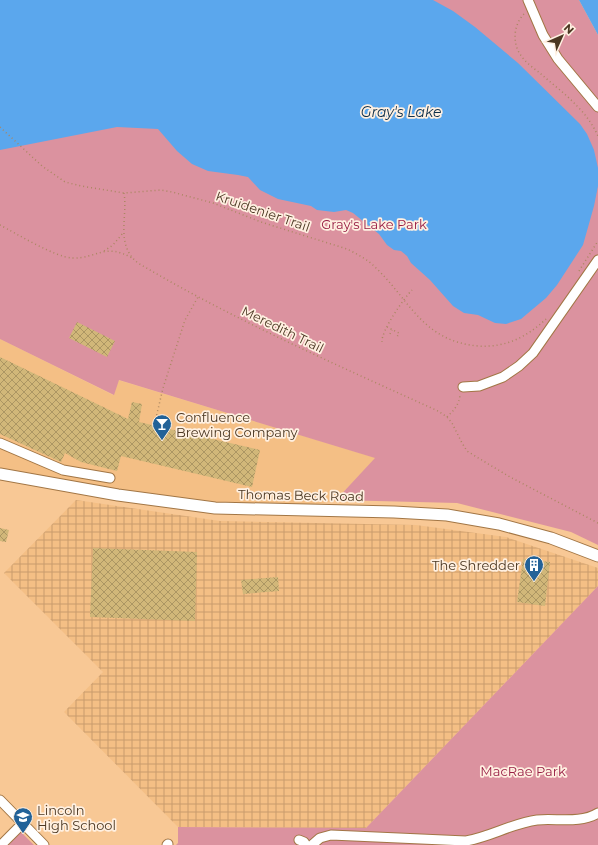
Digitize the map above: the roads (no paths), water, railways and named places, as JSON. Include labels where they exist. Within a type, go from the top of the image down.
[{"type":"main road","name":"Thomas Beck Road","points":[[0,474],[156,501],[215,508],[394,512],[447,515],[500,524],[551,538],[598,556]]},
{"type":"street","points":[[529,4],[543,35],[558,59],[598,107]]},
{"type":"street","points":[[463,387],[478,386],[503,377],[519,366],[533,353],[598,260]]},
{"type":"street","points":[[0,442],[62,470],[110,478]]},
{"type":"street","points":[[75,487],[77,473]]},
{"type":"street","points":[[0,800],[44,845]]},
{"type":"street","points":[[312,845],[320,838],[332,835],[466,841],[532,821],[587,818],[598,812]]},
{"type":"street","points":[[1,845],[23,823]]},
{"type":"water","name":"Gray's Lake","points":[[0,0],[433,0],[453,11],[475,27],[518,63],[580,124],[587,134],[594,150],[598,168],[598,186],[583,245],[557,285],[546,298],[521,319],[506,324],[495,323],[478,315],[464,313],[453,306],[430,280],[411,263],[407,256],[401,251],[394,250],[387,245],[379,234],[353,213],[346,210],[334,212],[317,210],[311,206],[278,199],[260,190],[248,177],[208,171],[192,164],[177,151],[158,129],[117,127],[0,150]]},
{"type":"water","points":[[579,0],[598,0],[598,35]]},
{"type":"place","name":"Confluence Brewing Company","points":[[162,441]]},
{"type":"place","name":"The Shredder","points":[[534,582]]},
{"type":"place","name":"Lincoln High School","points":[[23,834]]},
{"type":"park label","name":"Gray's Lake Park","points":[[374,224]]},
{"type":"park label","name":"MacRae Park","points":[[523,771]]}]
